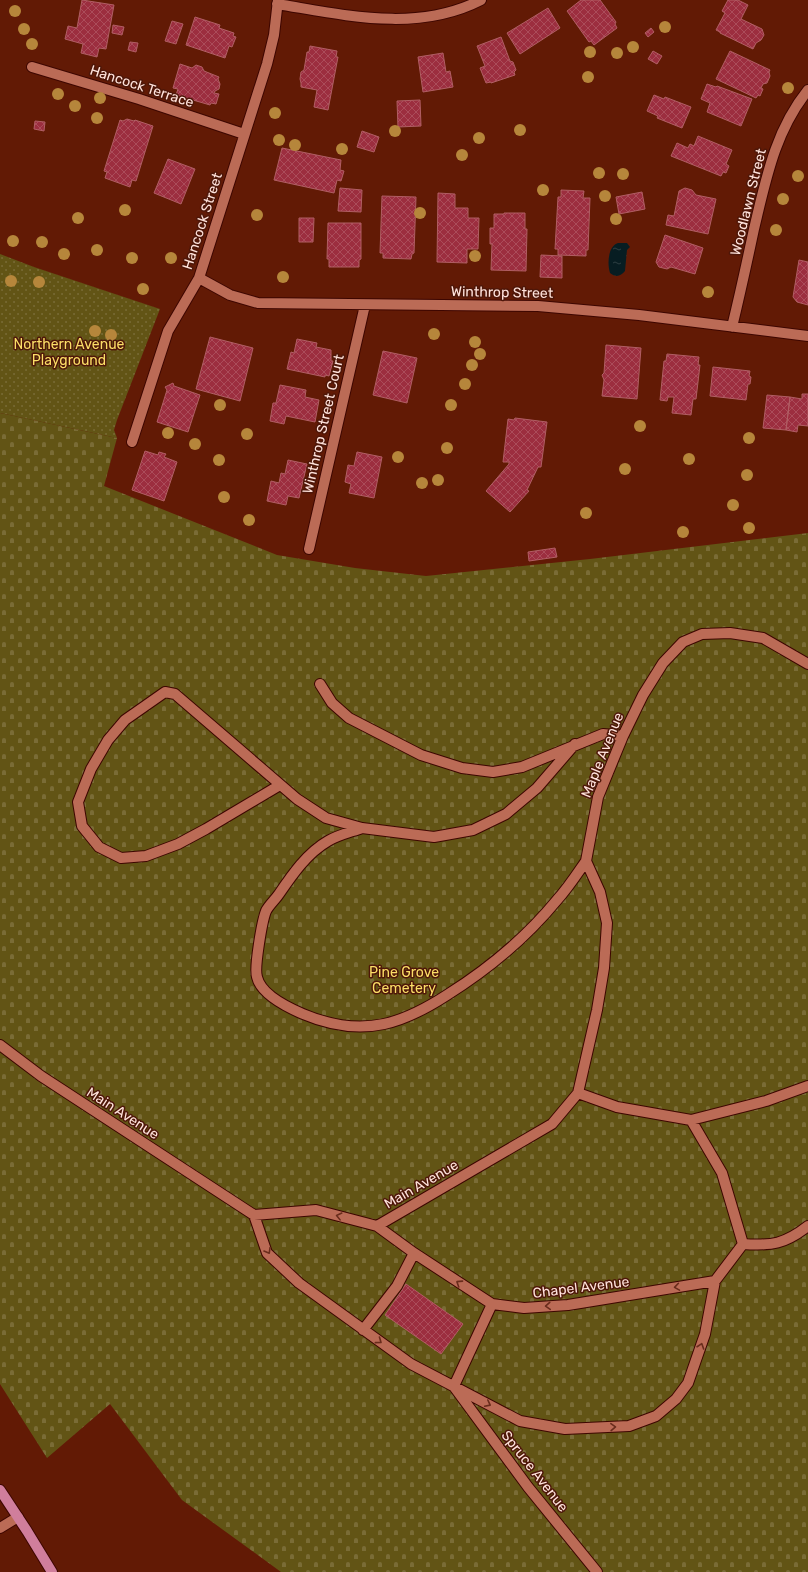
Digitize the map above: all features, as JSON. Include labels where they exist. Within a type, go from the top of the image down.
[{"type":"main road","points":[[0,1490],[52,1572]]},
{"type":"street","points":[[278,2],[328,12],[408,20],[422,19],[452,12],[481,0]]},
{"type":"street","name":"Hancock Street","points":[[132,442],[168,330],[199,278],[273,42],[278,2]]},
{"type":"street","name":"Hancock Terrace","points":[[32,67],[139,99],[244,134]]},
{"type":"street","name":"Woodlawn Street","points":[[732,327],[764,187],[776,145],[790,116],[808,90]]},
{"type":"street","name":"Winthrop Street","points":[[199,278],[230,295],[251,301],[266,303],[538,306],[639,314],[808,336]]},
{"type":"street","name":"Winthrop Street Court","points":[[310,549],[365,305]]},
{"type":"street","name":"Maple Avenue","points":[[586,861],[598,798],[623,736],[643,695],[663,663],[683,642],[702,634],[730,633],[763,638],[808,664]]},
{"type":"street","points":[[320,684],[332,703],[349,718],[421,755],[462,768],[493,772],[522,767],[575,744],[603,734],[623,736]]},
{"type":"street","points":[[280,785],[201,832],[178,844],[146,856],[121,858],[99,848],[82,826],[78,802],[91,769],[108,740],[125,720],[166,692],[175,694],[280,785],[297,800],[326,818],[362,828],[434,837],[473,830],[506,814],[537,788],[575,744]]},
{"type":"street","points":[[362,828],[328,841],[311,854],[296,869],[266,912],[258,946],[257,978],[265,991],[286,1007],[321,1021],[350,1027],[382,1025],[404,1019],[432,1005],[476,977],[506,952],[533,927],[558,899],[586,861],[600,892],[607,923],[604,968],[597,1010],[578,1093],[617,1107],[691,1120],[766,1101],[808,1086]]},
{"type":"street","name":"Main Avenue","points":[[0,1045],[41,1076],[254,1215],[316,1210],[377,1226],[552,1124],[578,1093]]},
{"type":"street","points":[[691,1120],[722,1173],[743,1244]]},
{"type":"street","points":[[254,1215],[267,1252],[299,1283],[410,1364],[520,1420],[565,1429],[629,1426],[656,1416],[676,1399],[688,1383],[705,1334],[716,1281],[743,1244]]},
{"type":"street","name":"Chapel Avenue","points":[[377,1226],[414,1253],[492,1304],[524,1308],[568,1305],[716,1281]]},
{"type":"street","points":[[743,1244],[767,1245],[793,1237],[808,1226]]},
{"type":"street","points":[[363,1330],[397,1286],[414,1253]]},
{"type":"street","points":[[454,1386],[492,1304]]},
{"type":"street","name":"Spruce Avenue","points":[[454,1386],[528,1487],[596,1572]]},
{"type":"street","points":[[0,1528],[18,1517]]},
{"type":"green space","name":"Northern Avenue Playground","points":[[0,254],[34,267],[160,309],[117,420],[114,430],[117,438],[0,413]]},
{"type":"green space","name":"Pine Grove Cemetery","points":[[0,413],[117,438],[104,486],[277,555],[355,568],[426,576],[590,559],[808,533],[808,1572],[281,1572],[182,1500],[110,1404],[47,1458],[0,1384]]},
{"type":"water","points":[[618,243],[627,243],[630,247],[627,250],[625,271],[616,276],[610,273],[609,256],[612,248]]},
{"type":"building","points":[[82,0],[114,5],[106,49],[99,48],[97,57],[81,53],[83,44],[65,39],[68,26],[77,28]]},
{"type":"building","points":[[581,0],[600,0],[616,22],[615,24],[617,28],[594,45],[591,41],[589,42],[567,11]]},
{"type":"building","points":[[728,0],[738,0],[748,5],[741,19],[762,29],[764,35],[761,40],[756,43],[753,49],[716,30],[725,13],[722,11]]},
{"type":"building","points":[[548,8],[560,28],[520,54],[507,33]]},
{"type":"building","points":[[195,17],[220,25],[219,28],[234,33],[233,36],[236,37],[232,47],[229,46],[225,58],[186,45]]},
{"type":"building","points":[[172,21],[183,24],[176,44],[165,41]]},
{"type":"building","points":[[113,25],[124,27],[122,35],[112,33]]},
{"type":"building","points":[[651,28],[654,32],[648,37],[645,33]]},
{"type":"building","points":[[501,37],[510,61],[513,62],[516,70],[514,72],[515,75],[491,83],[486,83],[480,68],[485,66],[477,46]]},
{"type":"building","points":[[130,42],[138,43],[136,52],[128,50]]},
{"type":"building","points":[[310,46],[337,51],[336,57],[338,57],[328,110],[314,107],[317,90],[301,87],[301,72],[304,70],[307,52],[309,52]]},
{"type":"building","points":[[653,51],[662,56],[657,64],[648,59]]},
{"type":"building","points":[[730,51],[770,70],[770,76],[767,83],[763,84],[761,88],[763,89],[760,96],[758,95],[756,98],[716,79]]},
{"type":"building","points":[[443,53],[446,72],[450,71],[453,87],[423,92],[418,57]]},
{"type":"building","points":[[180,64],[192,68],[196,65],[202,67],[204,71],[219,77],[219,89],[214,93],[219,94],[216,104],[211,103],[210,105],[176,95],[178,89],[173,88]]},
{"type":"building","points":[[707,84],[717,86],[752,99],[741,126],[707,112],[710,103],[701,99]]},
{"type":"building","points":[[654,95],[664,99],[665,97],[691,107],[682,128],[657,118],[658,116],[647,111]]},
{"type":"building","points":[[420,100],[421,126],[398,127],[397,101]]},
{"type":"building","points":[[127,119],[153,126],[136,181],[132,180],[130,187],[105,178],[107,172],[104,171],[120,120],[123,121]]},
{"type":"building","points":[[35,121],[45,122],[44,131],[34,129]]},
{"type":"building","points":[[362,131],[379,137],[374,152],[357,147]]},
{"type":"building","points":[[698,136],[732,150],[726,164],[729,166],[726,173],[723,172],[721,176],[671,156],[677,143],[688,148],[690,144],[694,146]]},
{"type":"building","points":[[282,148],[341,160],[340,170],[344,171],[341,181],[337,180],[334,193],[274,180]]},
{"type":"building","points":[[168,159],[195,169],[181,204],[154,193]]},
{"type":"building","points":[[340,188],[362,190],[361,212],[338,211]]},
{"type":"building","points":[[685,188],[692,190],[696,195],[716,199],[708,234],[666,225],[668,215],[674,216],[679,191]]},
{"type":"building","points":[[561,190],[584,191],[583,198],[590,198],[588,250],[586,250],[586,256],[558,255],[558,249],[555,249],[558,197],[561,197]]},
{"type":"building","points":[[642,192],[645,209],[619,214],[616,197]]},
{"type":"building","points":[[438,193],[455,194],[455,208],[468,208],[468,218],[479,218],[478,249],[467,249],[467,263],[437,262]]},
{"type":"building","points":[[382,196],[416,197],[414,253],[412,254],[411,259],[383,258],[383,253],[380,253]]},
{"type":"building","points":[[525,213],[525,229],[527,229],[526,271],[491,270],[492,244],[490,244],[490,228],[494,228],[494,214]]},
{"type":"building","points":[[299,218],[314,218],[313,242],[299,242]]},
{"type":"building","points":[[328,223],[361,223],[361,259],[359,260],[359,267],[329,267],[329,259],[327,259]]},
{"type":"building","points":[[665,235],[703,248],[695,274],[671,267],[667,269],[659,267],[656,262]]},
{"type":"building","points":[[541,255],[562,256],[562,278],[540,277]]},
{"type":"building","points":[[799,260],[808,262],[808,305],[797,302],[793,297]]},
{"type":"building","points":[[210,337],[253,348],[240,401],[196,389]]},
{"type":"building","points":[[297,339],[317,343],[316,347],[331,350],[331,361],[333,361],[329,376],[325,375],[325,377],[287,369],[291,352],[294,353]]},
{"type":"building","points":[[606,345],[641,348],[637,399],[602,396],[604,380],[602,375],[604,373]]},
{"type":"building","points":[[383,351],[417,358],[407,403],[373,395]]},
{"type":"building","points":[[667,354],[699,357],[698,365],[700,365],[696,399],[693,399],[691,415],[672,413],[674,397],[668,397],[667,401],[660,400],[664,361],[666,361]]},
{"type":"building","points":[[713,367],[750,371],[749,376],[751,377],[750,384],[748,384],[746,400],[710,396]]},
{"type":"building","points":[[173,383],[174,386],[200,395],[188,432],[157,422],[167,390],[165,387]]},
{"type":"building","points":[[280,385],[306,390],[305,397],[319,400],[315,422],[286,416],[284,424],[270,421],[273,403],[276,403]]},
{"type":"building","points":[[802,394],[808,394],[808,426],[798,425],[797,432],[786,430],[790,397],[802,399]]},
{"type":"building","points":[[767,395],[790,397],[786,430],[763,428]]},
{"type":"building","points":[[515,418],[547,422],[541,467],[538,467],[527,490],[529,491],[510,512],[486,491],[509,464],[509,462],[503,462],[508,419],[514,420]]},
{"type":"building","points":[[145,451],[158,455],[159,452],[166,454],[164,457],[177,462],[164,501],[132,490]]},
{"type":"building","points":[[357,452],[382,457],[374,498],[349,493],[351,484],[345,482],[348,465],[354,466]]},
{"type":"building","points":[[288,460],[307,464],[299,498],[288,496],[286,505],[267,501],[271,481],[279,483],[281,473],[285,474]]},
{"type":"building","points":[[555,548],[557,557],[529,561],[528,552]]},
{"type":"building","points":[[406,1284],[463,1324],[441,1354],[385,1315]]}]
